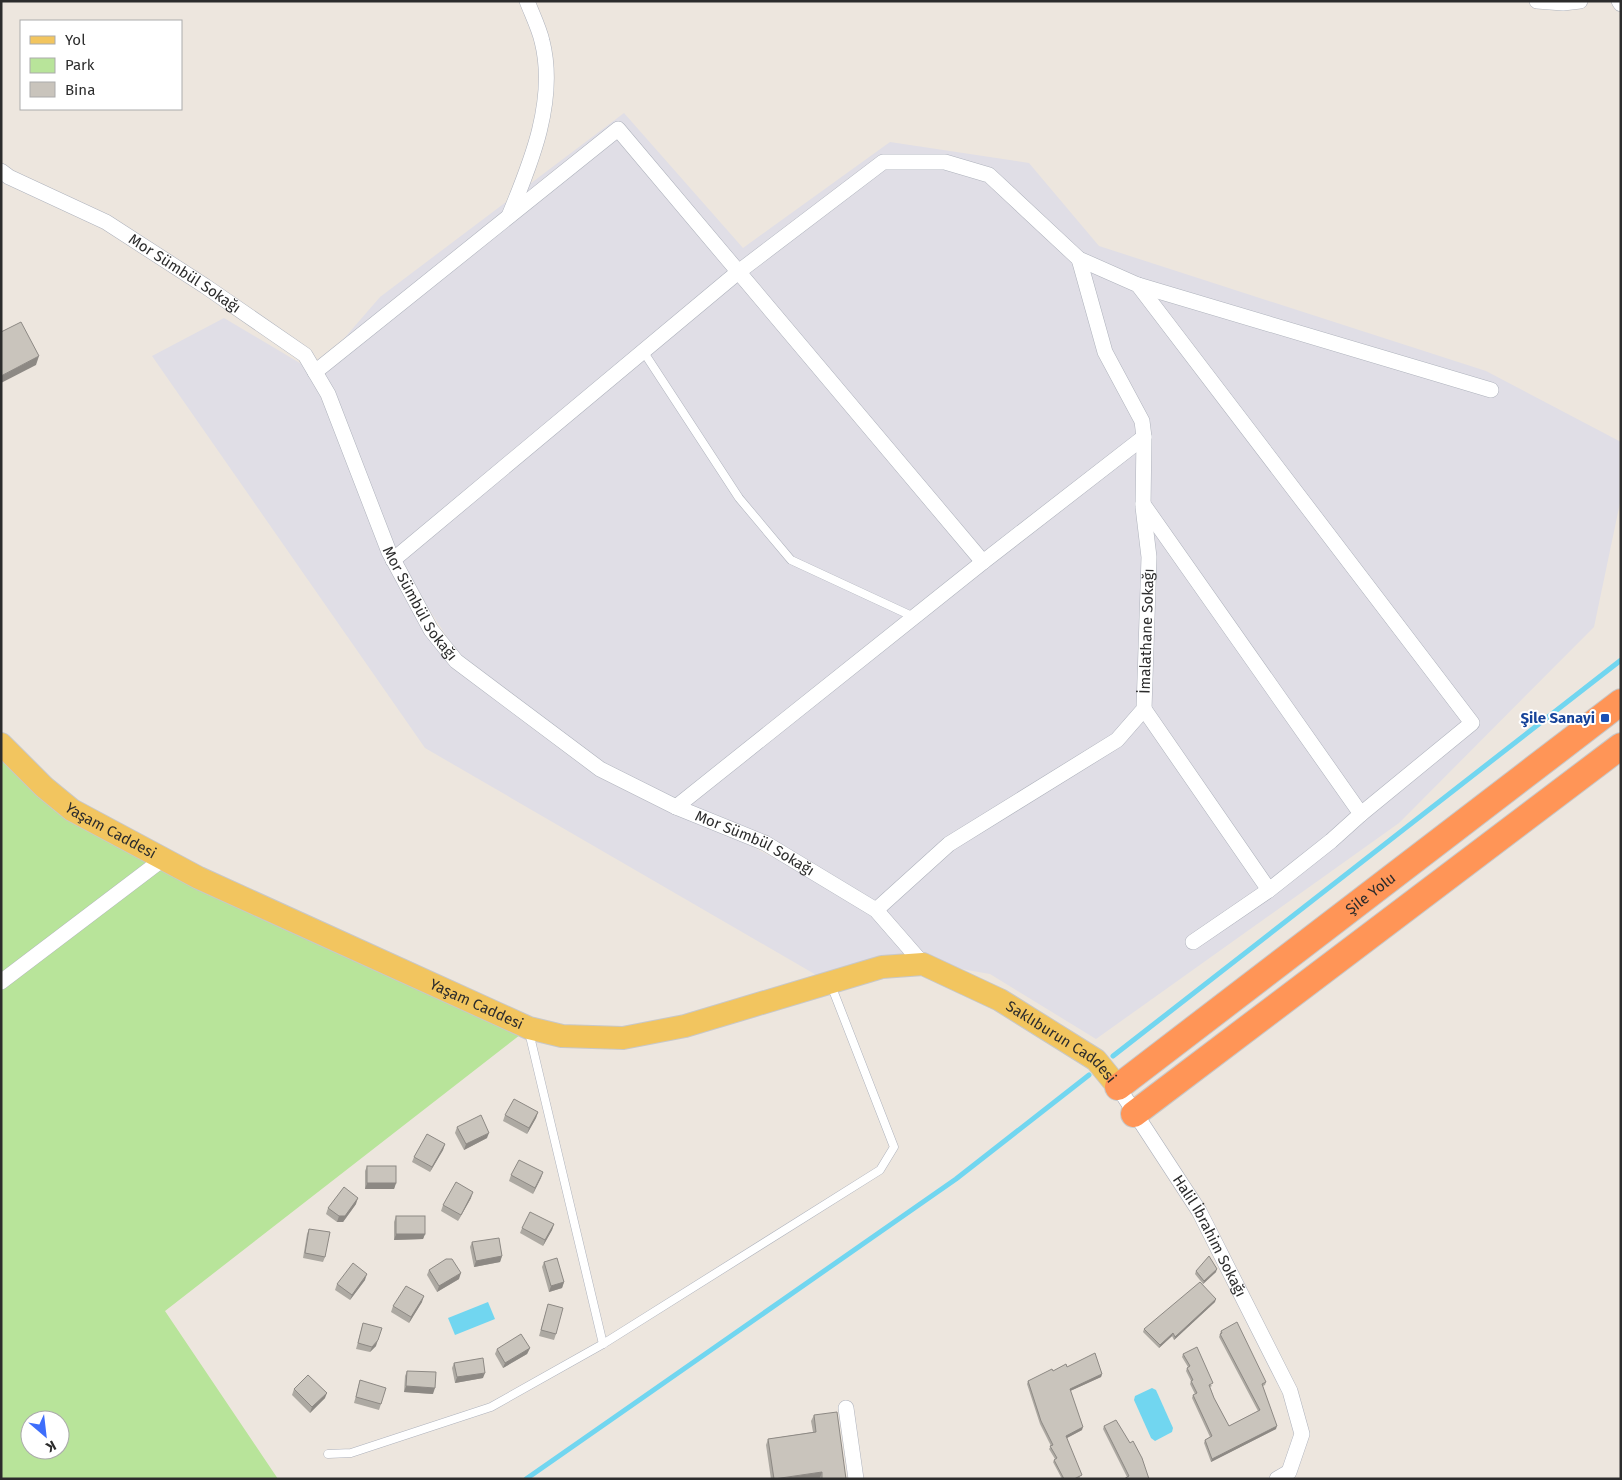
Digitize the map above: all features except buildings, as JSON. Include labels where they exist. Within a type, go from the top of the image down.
[{"type":"highway","name":"Şile Yolu","points":[[1118,1087],[1621,702]]},
{"type":"highway","points":[[1134,1114],[1621,746]]},
{"type":"main road","name":"Yaşam Caddesi","points":[[1,744],[44,787],[72,810],[163,859],[199,878],[529,1028],[562,1036],[623,1038],[685,1026],[882,967],[923,964],[1000,1000]]},
{"type":"main road","name":"Saklıburun Caddesi","points":[[1000,1000],[1096,1060],[1118,1087]]},
{"type":"street","points":[[508,218],[527,171],[541,118],[547,84],[542,41],[527,1]]},
{"type":"street","points":[[1537,1],[1564,3],[1580,1]]},
{"type":"street","points":[[315,372],[618,129],[737,273],[983,562]]},
{"type":"street","points":[[393,560],[737,273],[883,162],[945,162],[989,175],[1079,260],[1138,284],[1491,390]]},
{"type":"street","name":"Mor Sümbül Sokağı","points":[[1,171],[9,177],[106,222],[196,280],[305,355],[328,394],[393,560],[431,630],[456,661],[600,769],[676,807],[765,843],[876,910],[923,964]]},
{"type":"street","name":"İmalathane Sokağı","points":[[876,910],[949,844],[1117,740],[1144,709],[1149,557],[1143,504],[1144,437],[1142,421],[1105,352],[1079,260]]},
{"type":"street","points":[[1138,284],[1472,723],[1331,841],[1269,890],[1193,942]]},
{"type":"street","points":[[676,807],[983,562],[1144,437]]},
{"type":"street","points":[[1143,504],[1361,814]]},
{"type":"street","points":[[1144,709],[1269,890]]},
{"type":"street","points":[[1,982],[163,859]]},
{"type":"street","name":"Halil İbrahim Sokağı","points":[[1118,1087],[1199,1211],[1290,1391],[1302,1434],[1289,1472],[1277,1479]]},
{"type":"street","points":[[846,1408],[856,1479]]},
{"type":"lane","points":[[643,351],[739,498],[791,560],[914,617]]},
{"type":"lane","points":[[328,1454],[351,1453],[491,1407],[603,1344],[880,1170],[894,1147],[830,983]]},
{"type":"lane","points":[[529,1028],[603,1344]]},
{"type":"shaded area","points":[[624,113],[743,248],[890,142],[1029,163],[1099,246],[1486,371],[1621,442],[1621,498],[1594,627],[1399,823],[1096,1039],[990,974],[922,962],[830,983],[425,748],[152,356],[224,318],[315,372],[380,297]],"holes":[[[393,560],[397,560],[460,657],[456,661]],[[676,807],[769,841],[861,903]]]},
{"type":"green space","points":[[1,740],[72,810],[529,1028],[165,1311],[278,1479],[1,1479]]},
{"type":"water","points":[[488,1302],[495,1319],[455,1335],[448,1318]]},
{"type":"water","points":[[1152,1388],[1156,1390],[1173,1428],[1172,1432],[1155,1441],[1151,1438],[1134,1400],[1135,1396]]},
{"type":"waterway","points":[[1113,1056],[1621,660]]},
{"type":"waterway","points":[[526,1479],[956,1179],[1089,1075]]},
{"type":"place","name":"Şile Sanayi","points":[[1605,718]]}]
